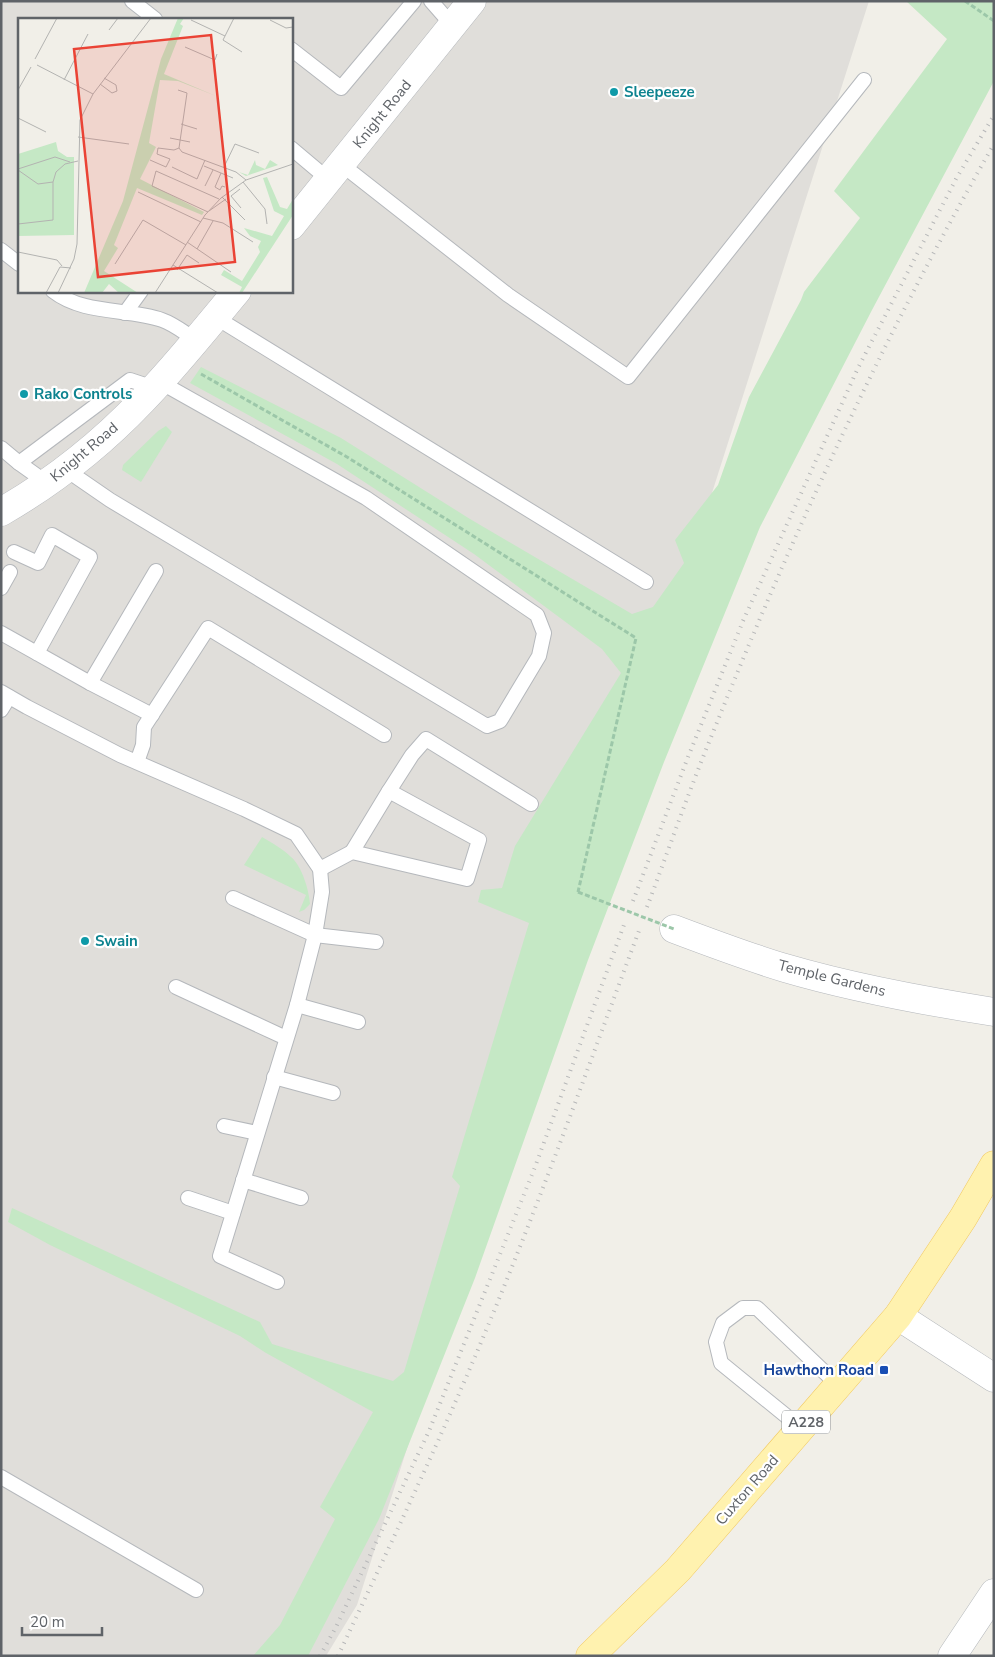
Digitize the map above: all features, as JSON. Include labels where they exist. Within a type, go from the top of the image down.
[{"type":"main road","name":"Cuxton Road","points":[[590,1656],[678,1570],[898,1316],[963,1218],[994,1165]]},
{"type":"street","name":"Knight Road","points":[[292,225],[472,1]]},
{"type":"street","name":"Knight Road","points":[[1,512],[56,476],[124,419],[157,385],[236,292]]},
{"type":"street","name":"Temple Gardens","points":[[674,929],[804,973],[892,993],[994,1012]]},
{"type":"street","points":[[898,1316],[994,1378]]},
{"type":"street","points":[[952,1656],[994,1593]]},
{"type":"lane","points":[[132,1],[154,18]]},
{"type":"lane","points":[[292,50],[341,88],[414,1]]},
{"type":"lane","points":[[431,1],[452,25]]},
{"type":"lane","points":[[292,149],[335,172],[508,295],[628,377],[864,80]]},
{"type":"lane","points":[[1,250],[18,263]]},
{"type":"lane","points":[[55,292],[70,302],[164,320],[196,340]]},
{"type":"lane","points":[[125,313],[140,292]]},
{"type":"lane","points":[[215,317],[646,582]]},
{"type":"lane","points":[[1,448],[18,463],[56,476],[110,500],[487,726],[500,721],[539,656],[544,633],[536,616],[366,498],[157,385],[130,380],[18,463]]},
{"type":"lane","points":[[14,552],[38,563],[52,535],[90,557],[37,653]]},
{"type":"lane","points":[[90,683],[156,571]]},
{"type":"lane","points":[[1,588],[10,572]]},
{"type":"lane","points":[[137,762],[143,744],[144,727],[208,628],[384,735]]},
{"type":"lane","points":[[1,633],[152,715]]},
{"type":"lane","points":[[1,710],[5,694],[137,762],[296,834],[320,869],[322,892],[315,935],[297,1005],[220,1256],[277,1282]]},
{"type":"lane","points":[[320,869],[352,852],[389,791],[412,756],[426,739],[531,804]]},
{"type":"lane","points":[[352,852],[467,879],[479,840],[389,791]]},
{"type":"lane","points":[[233,898],[315,935],[376,942]]},
{"type":"lane","points":[[176,987],[286,1038]]},
{"type":"lane","points":[[297,1005],[358,1022]]},
{"type":"lane","points":[[274,1077],[333,1092]]},
{"type":"lane","points":[[224,1126],[257,1133]]},
{"type":"lane","points":[[243,1180],[301,1198]]},
{"type":"lane","points":[[188,1198],[233,1213]]},
{"type":"lane","points":[[800,1428],[721,1363],[716,1342],[723,1323],[743,1308],[757,1308],[838,1385]]},
{"type":"lane","points":[[1,1477],[196,1590]]},
{"type":"path","points":[[965,1],[994,21]]},
{"type":"path","points":[[578,892],[674,929]]},
{"type":"shaded area","points":[[1,1],[869,1],[357,1605],[326,1656],[1,1656]]},
{"type":"green space","points":[[906,1],[994,1],[994,81],[872,310],[760,527],[664,762],[588,960],[475,1278],[379,1519],[308,1656],[253,1656],[280,1625],[335,1519],[320,1507],[373,1412],[266,1353],[240,1336],[50,1245],[8,1222],[12,1208],[260,1322],[272,1344],[393,1381],[404,1372],[460,1186],[452,1177],[529,923],[478,902],[481,890],[502,888],[515,846],[621,673],[602,649],[474,554],[337,464],[190,383],[201,367],[341,438],[470,519],[632,614],[653,607],[684,563],[675,540],[718,485],[749,397],[804,292],[860,218],[834,191],[947,39]]},
{"type":"green space","points":[[166,426],[172,432],[141,482],[122,470],[123,465],[158,431]]},
{"type":"green space","points":[[262,837],[284,851],[298,866],[306,885],[310,904],[304,910],[299,912],[306,895],[244,865]]},
{"type":"railway","points":[[633,901],[743,621],[858,368],[956,179],[994,115]]},
{"type":"railway","points":[[647,907],[707,748],[778,576],[811,503],[880,357],[994,144]]},
{"type":"railway","points":[[320,1656],[336,1627],[429,1431],[535,1167],[625,922]]},
{"type":"railway","points":[[338,1656],[433,1452],[487,1328],[546,1179],[640,928]]},
{"type":"place","name":"Sleepeeze","points":[[614,92]]},
{"type":"place","name":"Rako Controls","points":[[24,394]]},
{"type":"place","name":"Swain","points":[[85,941]]},
{"type":"place","name":"Hawthorn Road","points":[[884,1370]]}]
